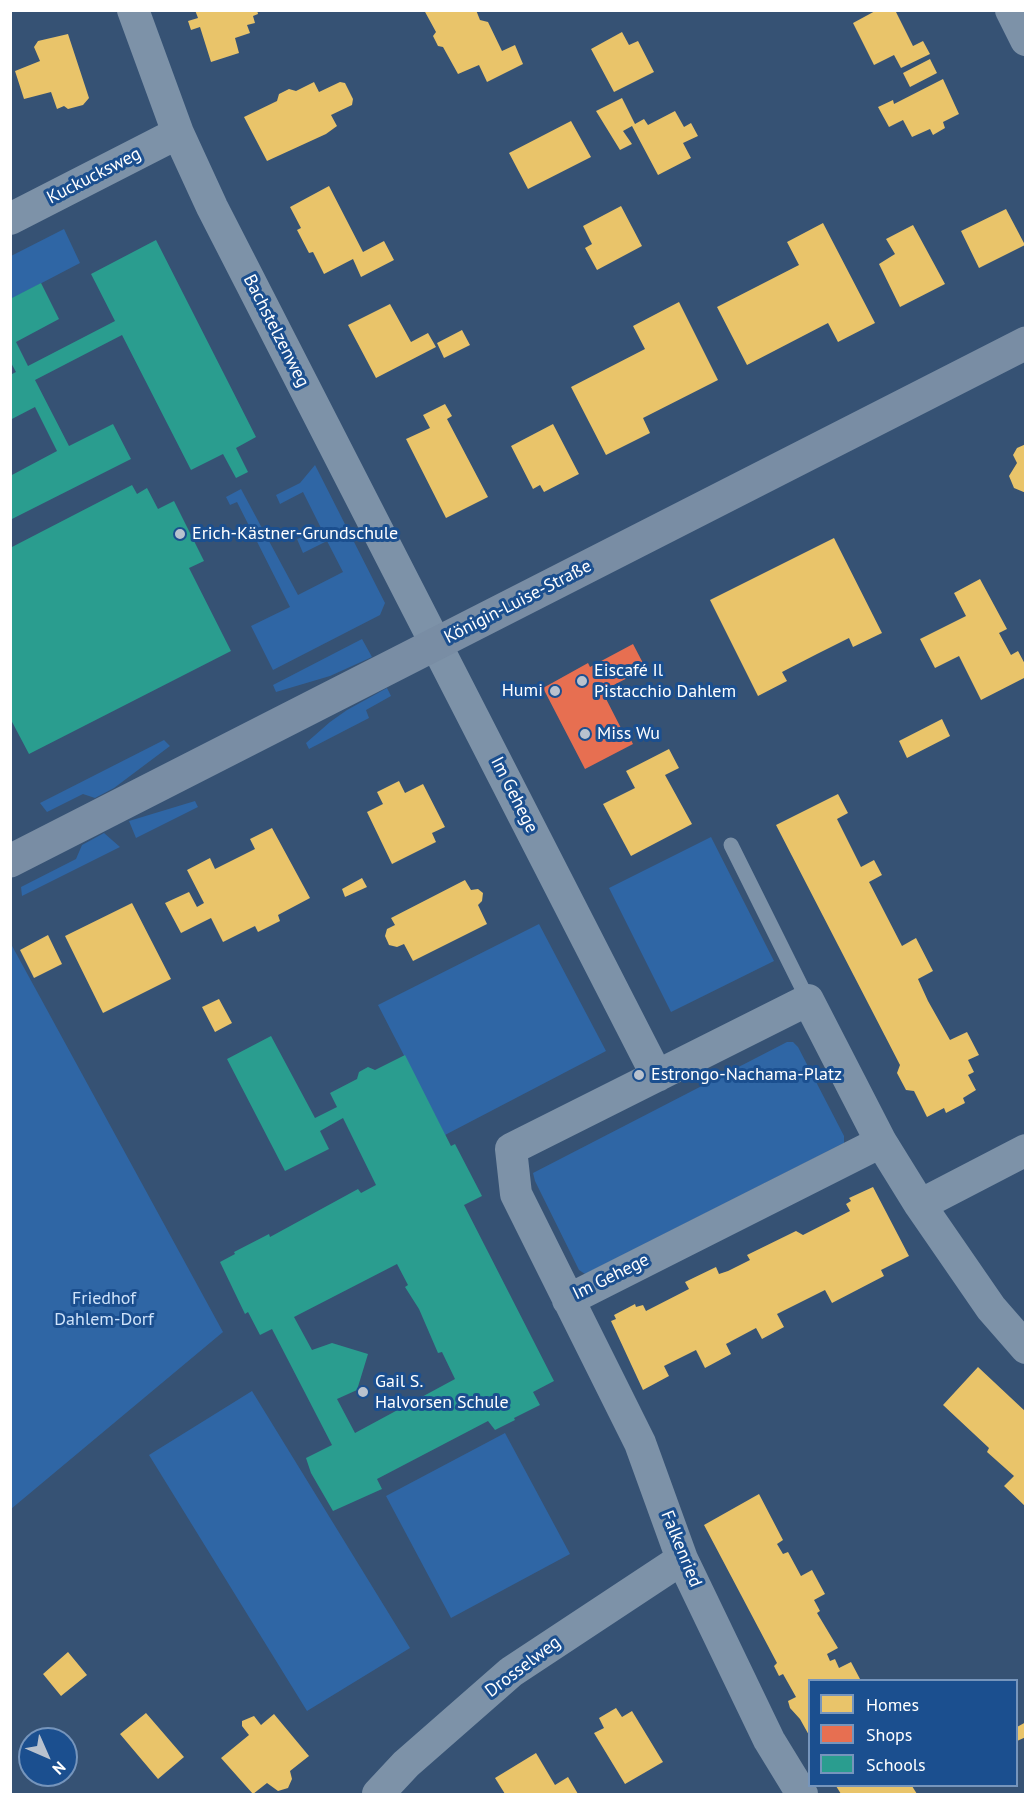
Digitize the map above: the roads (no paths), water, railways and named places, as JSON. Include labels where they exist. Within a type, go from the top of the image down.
[{"type":"main road","name":"Königin-Luise-Straße","points":[[10,861],[1026,343]]},
{"type":"street","name":"Bachstelzenweg","points":[[133,10],[178,133],[212,207],[437,643]]},
{"type":"street","points":[[1011,10],[1026,40]]},
{"type":"street","name":"Kuckucksweg","points":[[10,219],[178,133]]},
{"type":"street","name":"Im Gehege","points":[[437,643],[657,1076]]},
{"type":"street","points":[[808,1000],[881,1142],[920,1205],[991,1308],[1026,1348]]},
{"type":"street","name":"Im Gehege","points":[[808,1000],[512,1149],[516,1194],[568,1300],[881,1142]]},
{"type":"street","points":[[920,1205],[1026,1150]]},
{"type":"street","name":"Falkenried","points":[[568,1300],[640,1443],[682,1560],[769,1740],[802,1794]]},
{"type":"street","name":"Drosselweg","points":[[378,1794],[406,1764],[511,1672],[682,1560]]},
{"type":"lane","points":[[731,846],[808,1000]]},
{"type":"place","name":"Erich-Kästner-Grundschule","points":[[180,534]]},
{"type":"place","name":"Eiscafé Il Pistacchio Dahlem","points":[[582,681]]},
{"type":"place","name":"Humi","points":[[555,691]]},
{"type":"place","name":"Miss Wu","points":[[585,734]]},
{"type":"place","name":"Estrongo-Nachama-Platz","points":[[639,1075]]},
{"type":"place","name":"Gail S. Halvorsen Schule","points":[[363,1392]]},
{"type":"park label","name":"Friedhof Dahlem-Dorf","points":[[104,1309]]}]
